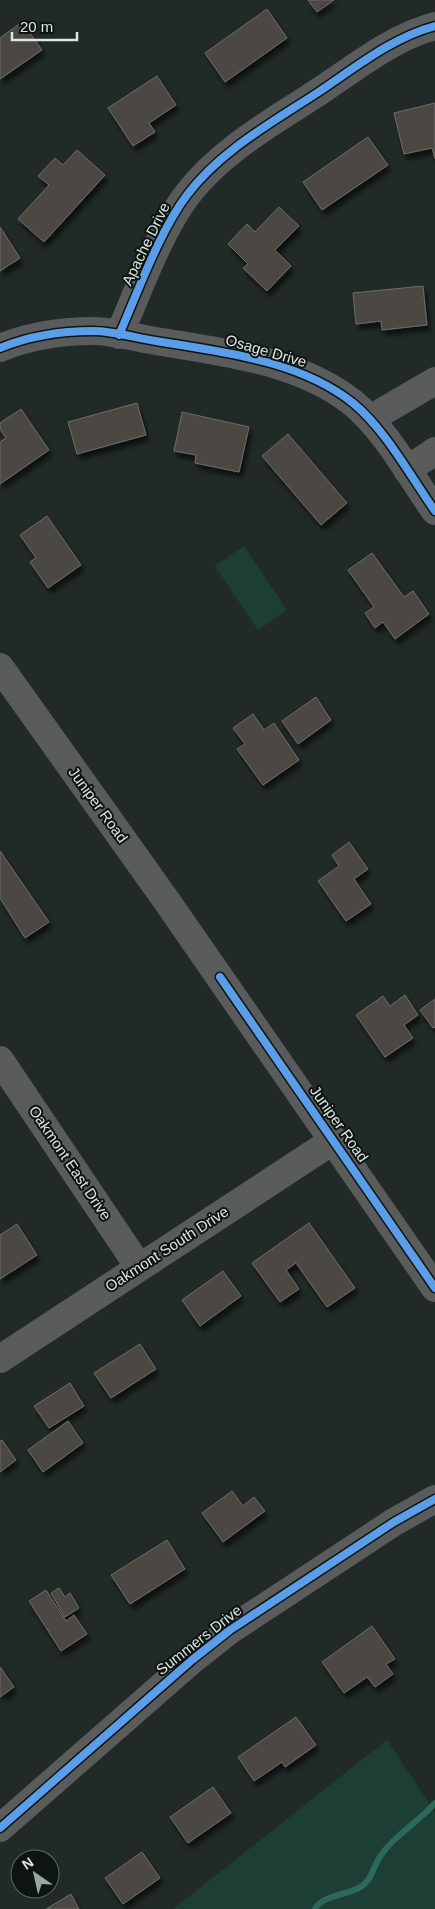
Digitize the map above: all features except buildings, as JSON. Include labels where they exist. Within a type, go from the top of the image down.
[{"type":"street","name":"Apache Drive","points":[[119,335],[170,222],[185,197],[202,176],[236,147],[360,65],[388,47],[422,30],[435,26]]},
{"type":"street","points":[[0,348],[38,336],[64,332],[95,331],[119,335]]},
{"type":"street","name":"Osage Drive","points":[[119,335],[216,351],[281,367],[309,377],[339,393],[370,419],[435,511]]},
{"type":"street","points":[[370,419],[435,381]]},
{"type":"street","points":[[406,470],[435,451]]},
{"type":"street","name":"Juniper Road","points":[[0,667],[171,907],[435,1288]]},
{"type":"street","name":"Oakmont East Drive","points":[[0,1060],[139,1267]]},
{"type":"street","name":"Oakmont South Drive","points":[[0,1359],[334,1140]]},
{"type":"street","name":"Summers Drive","points":[[0,1828],[192,1660],[230,1630],[394,1522],[435,1499]]},
{"type":"green space","points":[[244,546],[287,610],[258,630],[215,566]]},
{"type":"green space","points":[[387,1740],[435,1812],[435,1909],[173,1909]]},
{"type":"waterway","points":[[315,1909],[323,1901],[357,1889],[365,1884],[383,1852],[435,1803]]},
{"type":"cycle path","points":[[119,335],[167,226],[187,195],[216,164],[266,126],[375,54],[404,37],[435,26]]},
{"type":"cycle path","points":[[0,348],[22,340],[45,335],[101,331],[233,354],[284,367],[332,388],[365,414],[387,440],[435,511]]},
{"type":"cycle path","points":[[220,977],[435,1288]]},
{"type":"cycle path","points":[[0,1828],[192,1660],[230,1630],[394,1522],[435,1499]]}]
